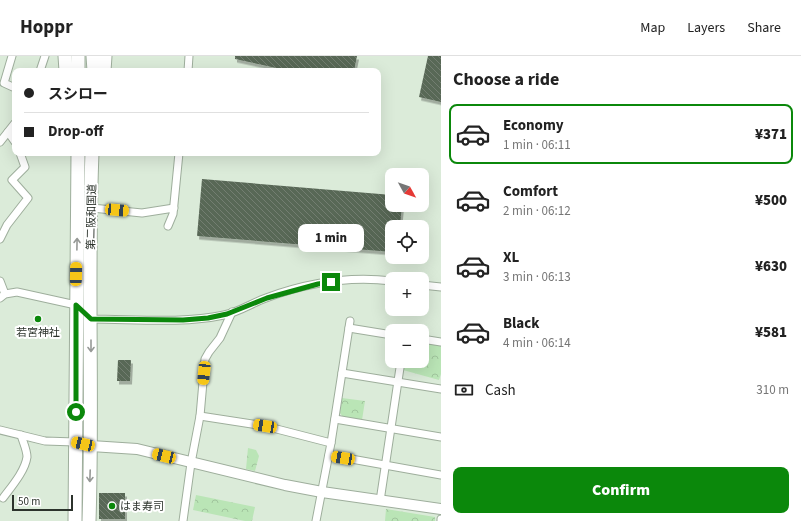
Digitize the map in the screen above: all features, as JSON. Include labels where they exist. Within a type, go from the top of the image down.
[{"type":"highway","points":[[65,56],[66,68]]},
{"type":"highway","points":[[78,56],[78,68]]},
{"type":"highway","points":[[94,56],[94,68]]},
{"type":"highway","points":[[104,68],[105,56]]},
{"type":"highway","points":[[69,156],[70,199],[77,227]]},
{"type":"highway","name":"第二阪和国道","points":[[75,521],[78,156]]},
{"type":"highway","name":"第二阪和国道","points":[[89,521],[91,446],[92,156]]},
{"type":"highway","points":[[91,210],[99,192],[100,156]]},
{"type":"street","points":[[12,56],[4,83],[12,87]]},
{"type":"street","points":[[41,68],[45,56]]},
{"type":"street","points":[[188,68],[189,56]]},
{"type":"street","points":[[0,142],[12,127]]},
{"type":"street","points":[[8,132],[12,138]]},
{"type":"street","points":[[0,239],[7,225],[28,198],[12,180],[25,167],[21,156]]},
{"type":"street","points":[[168,226],[174,208],[179,156]]},
{"type":"street","points":[[91,210],[142,213],[174,208]]},
{"type":"street","points":[[0,281],[2,296],[17,292],[76,305],[91,319],[183,320],[208,318],[232,312],[267,298],[318,284],[356,279],[385,281]]},
{"type":"street","points":[[429,286],[441,287]]},
{"type":"street","points":[[183,521],[191,463],[200,416],[205,359],[220,338],[232,312]]},
{"type":"street","points":[[316,521],[329,456],[350,325],[385,333]]},
{"type":"street","points":[[429,340],[441,342]]},
{"type":"street","points":[[380,501],[400,368]]},
{"type":"street","points":[[342,373],[441,389]]},
{"type":"street","points":[[200,416],[265,426],[331,443]]},
{"type":"street","points":[[335,419],[441,437]]},
{"type":"street","points":[[0,430],[45,441],[75,442],[91,446],[137,450],[322,492],[441,510]]},
{"type":"street","points":[[3,498],[19,475],[25,463],[27,455],[21,435]]},
{"type":"street","points":[[329,456],[441,475]]},
{"type":"green space","points":[[429,343],[441,344],[441,374],[439,380],[403,370],[403,368],[429,368]]},
{"type":"green space","points":[[342,398],[365,401],[362,420],[343,417],[340,413]]},
{"type":"green space","points":[[248,448],[256,450],[259,456],[255,471],[246,469]]},
{"type":"green space","points":[[196,495],[255,507],[252,521],[245,521],[193,510]]},
{"type":"green space","points":[[386,509],[435,517],[435,521],[385,521]]},
{"type":"building","points":[[235,56],[357,56],[355,68],[276,68],[235,59]]},
{"type":"building","points":[[428,56],[441,56],[441,102],[419,97]]},
{"type":"building","points":[[202,179],[385,194],[385,212],[401,212],[401,220],[385,220],[385,251],[197,236]]},
{"type":"building","points":[[118,360],[131,360],[130,381],[117,381]]},
{"type":"building","name":"はま寿司","points":[[99,493],[125,493],[125,519],[99,519]]},
{"type":"place","name":"若宮神社","points":[[38,319]]},
{"type":"place","name":"はま寿司","points":[[112,506]]},
{"type":"route","points":[[76,412],[76,305],[91,319],[183,320],[208,318],[227,314],[267,298],[318,284],[331,282]]}]
